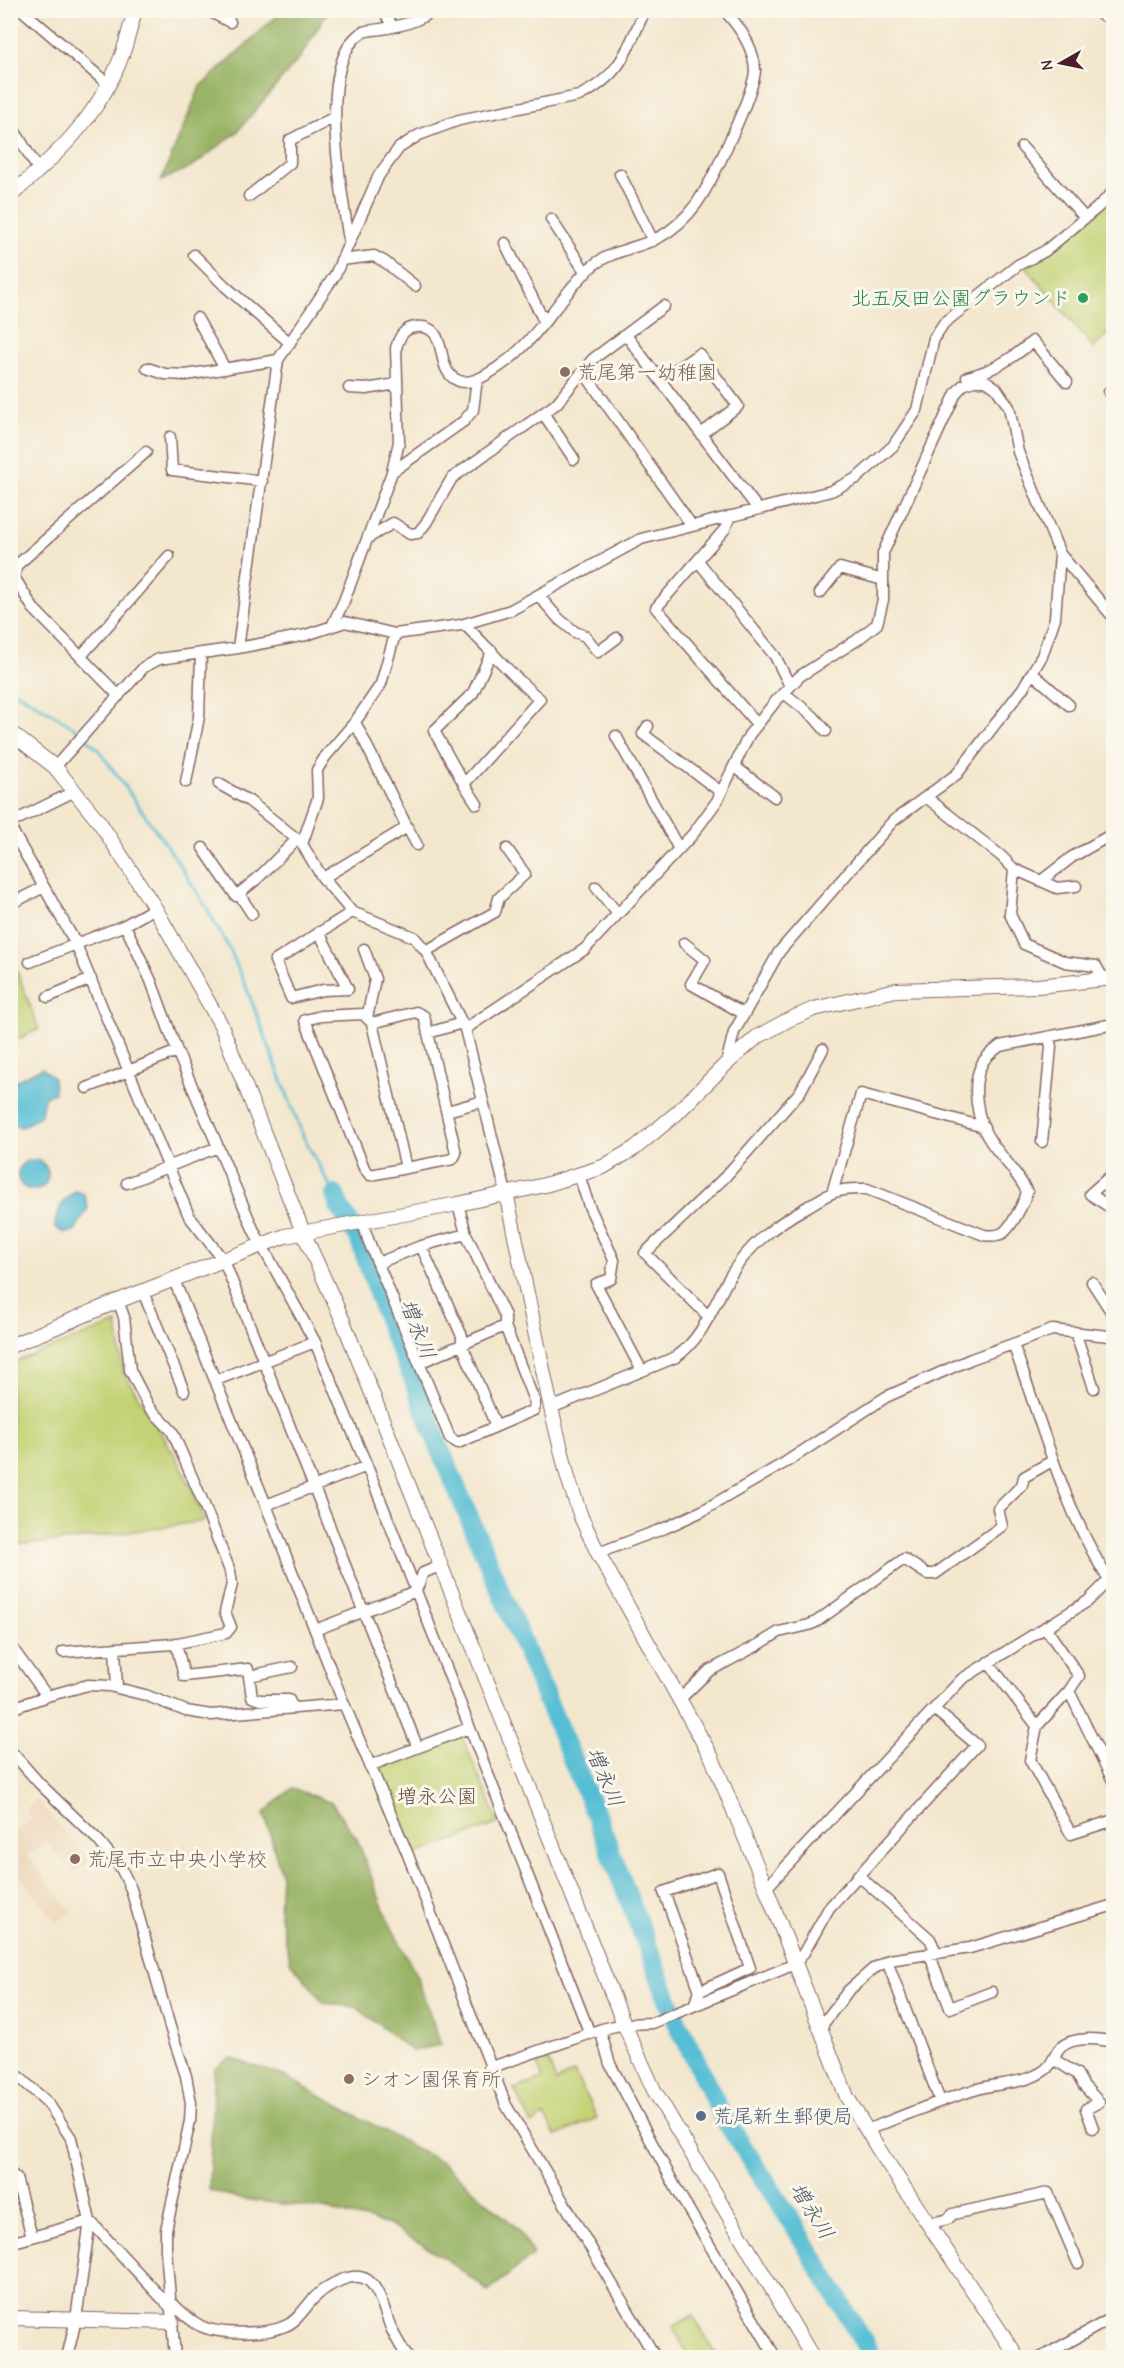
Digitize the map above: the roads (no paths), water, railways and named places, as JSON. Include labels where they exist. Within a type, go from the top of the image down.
[{"type":"street","points":[[22,10],[109,85]]},
{"type":"street","points":[[10,196],[39,171],[81,128],[97,107],[122,55],[135,10]]},
{"type":"street","points":[[207,10],[230,22]]},
{"type":"street","points":[[384,10],[392,27]]},
{"type":"street","points":[[349,240],[340,182],[335,117],[338,71],[344,54],[355,38],[365,31],[421,20],[433,10]]},
{"type":"street","points":[[238,648],[278,360],[335,275],[379,174],[399,148],[419,135],[459,120],[579,96],[592,90],[606,81],[618,68],[645,10]]},
{"type":"street","points":[[332,626],[344,601],[392,472],[399,442],[396,348],[400,335],[412,327],[425,326],[434,333],[440,344],[446,371],[455,379],[465,383],[477,379],[502,365],[586,273],[609,255],[653,241],[686,218],[704,192],[747,100],[755,71],[750,49],[724,10]]},
{"type":"street","points":[[1095,10],[1113,18]]},
{"type":"street","points":[[10,114],[13,128],[39,171]]},
{"type":"street","points":[[249,196],[290,163],[290,140],[335,117]]},
{"type":"street","points":[[1022,147],[1085,218]]},
{"type":"street","points":[[620,174],[653,241]]},
{"type":"street","points":[[55,767],[144,667],[159,659],[238,648],[306,635],[345,622],[395,634],[464,624],[511,610],[641,539],[831,491],[857,478],[893,446],[917,410],[934,338],[944,323],[1017,266],[1045,250],[1085,218],[1113,190]]},
{"type":"street","points":[[551,219],[586,273]]},
{"type":"street","points":[[505,243],[544,321]]},
{"type":"street","points":[[194,255],[225,286],[290,343]]},
{"type":"street","points":[[342,260],[374,256],[415,286]]},
{"type":"street","points":[[368,538],[393,523],[410,534],[418,533],[452,478],[556,404],[593,359],[664,306]]},
{"type":"street","points":[[197,318],[225,369]]},
{"type":"street","points":[[626,335],[758,509]]},
{"type":"street","points":[[959,390],[957,386],[967,377],[984,373],[1013,358],[1033,341],[1067,382]]},
{"type":"street","points":[[660,380],[699,354],[738,406],[701,434]]},
{"type":"street","points":[[147,368],[165,374],[186,375],[278,360]]},
{"type":"street","points":[[583,370],[692,526]]},
{"type":"street","points":[[392,472],[464,421],[473,410],[477,379]]},
{"type":"street","points":[[428,1033],[464,1026],[585,950],[693,834],[721,792],[749,735],[787,689],[800,676],[857,640],[877,624],[883,600],[883,553],[959,390],[963,386],[974,381],[986,381],[996,388],[1009,407],[1017,452],[1060,554],[1113,618]]},
{"type":"street","points":[[350,388],[366,389],[397,384]]},
{"type":"street","points":[[543,413],[574,459]]},
{"type":"street","points":[[170,437],[172,470],[262,481]]},
{"type":"street","points":[[119,696],[33,608],[14,577],[13,567],[146,452]]},
{"type":"street","points":[[730,516],[725,530],[656,608],[757,724]]},
{"type":"street","points":[[726,1064],[734,1032],[779,952],[893,821],[957,774],[1001,719],[1032,673],[1042,657],[1055,618],[1060,554]]},
{"type":"street","points":[[81,656],[169,556]]},
{"type":"street","points":[[698,561],[775,656],[787,689],[826,731]]},
{"type":"street","points":[[820,593],[840,568],[883,580]]},
{"type":"street","points":[[538,595],[559,619],[575,632],[585,636],[598,652],[617,638]]},
{"type":"street","points":[[464,624],[521,684],[540,699],[464,784]]},
{"type":"street","points":[[202,848],[236,896],[300,842],[318,798],[318,770],[325,757],[355,722],[381,684],[395,634]]},
{"type":"street","points":[[477,804],[434,731],[473,693],[492,651]]},
{"type":"street","points":[[186,782],[199,717],[201,654]]},
{"type":"street","points":[[1032,673],[1070,705]]},
{"type":"street","points":[[355,722],[417,845]]},
{"type":"street","points":[[10,732],[55,767],[100,823],[155,908],[221,1025],[303,1232],[343,1321],[624,2024],[654,2090],[813,2358]]},
{"type":"street","points":[[642,734],[721,792]]},
{"type":"street","points":[[616,736],[679,849]]},
{"type":"street","points":[[734,766],[775,797]]},
{"type":"street","points":[[219,784],[249,801],[300,842],[324,878],[352,912],[414,937],[426,951],[464,1026],[506,1193],[551,1408],[568,1478],[581,1517],[598,1553],[712,1758],[766,1888],[847,2097],[1017,2358]]},
{"type":"street","points":[[75,792],[11,829],[76,944],[189,1216],[224,1261],[417,1746]]},
{"type":"street","points":[[926,796],[1014,869],[1057,888],[1076,886]]},
{"type":"street","points":[[324,878],[404,829],[405,823]]},
{"type":"street","points":[[1041,881],[1072,857],[1113,833]]},
{"type":"street","points":[[426,951],[495,912],[499,898],[525,874],[507,849]]},
{"type":"street","points":[[1014,869],[1010,914],[1024,944],[1065,962],[1096,966],[1109,979]]},
{"type":"street","points":[[10,904],[44,886]]},
{"type":"street","points":[[596,887],[618,914]]},
{"type":"street","points":[[239,894],[252,914]]},
{"type":"street","points":[[30,962],[125,926],[155,908]]},
{"type":"street","points":[[319,932],[348,989],[323,990],[291,998],[275,961],[319,932],[352,912]]},
{"type":"street","points":[[125,926],[151,981],[177,1051],[254,1231],[315,1342],[367,1467],[469,1728],[595,2032],[676,2190],[776,2358]]},
{"type":"street","points":[[684,943],[705,960],[691,984],[744,1014]]},
{"type":"street","points":[[364,949],[375,979],[370,1020],[406,1168]]},
{"type":"street","points":[[48,997],[91,979]]},
{"type":"street","points":[[10,1346],[118,1301],[303,1232],[458,1204],[579,1175],[603,1167],[635,1148],[677,1113],[726,1064],[757,1038],[788,1020],[814,1009],[896,990],[1038,986],[1109,979]]},
{"type":"street","points":[[417,1012],[424,1016],[456,1153],[453,1159],[370,1174],[364,1168],[305,1020],[321,1016],[363,1014],[370,1020],[417,1012]]},
{"type":"street","points":[[551,1408],[676,1357],[686,1350],[698,1337],[731,1275],[762,1237],[780,1222],[831,1193],[850,1188],[867,1189],[984,1235],[993,1236],[1003,1233],[1023,1204],[1027,1192],[990,1140],[984,1127],[977,1102],[982,1063],[989,1053],[1000,1046],[1113,1024]]},
{"type":"street","points":[[1042,1142],[1051,1047],[1049,1037]]},
{"type":"street","points":[[709,1317],[645,1253],[725,1177],[800,1092],[823,1049]]},
{"type":"street","points":[[87,1088],[177,1051]]},
{"type":"street","points":[[831,1193],[861,1094],[984,1127]]},
{"type":"street","points":[[447,1111],[483,1101]]},
{"type":"street","points":[[127,1183],[218,1147]]},
{"type":"street","points":[[1113,1173],[1090,1194],[1113,1210]]},
{"type":"street","points":[[579,1175],[614,1260],[612,1279],[596,1284],[642,1371]]},
{"type":"street","points":[[362,1222],[450,1438],[458,1443],[534,1410],[535,1403],[505,1326],[505,1316],[466,1234],[458,1204]]},
{"type":"street","points":[[378,1263],[421,1246],[466,1234]]},
{"type":"street","points":[[421,1246],[462,1335],[462,1344],[496,1426]]},
{"type":"street","points":[[174,1280],[369,1766],[406,1850],[489,2068],[506,2106],[656,2358]]},
{"type":"street","points":[[1092,1282],[1113,1316]]},
{"type":"street","points":[[143,1292],[184,1391]]},
{"type":"street","points":[[63,1652],[176,1643],[226,1633],[231,1628],[225,1612],[232,1584],[230,1571],[172,1431],[149,1407],[130,1370],[124,1317],[118,1301]]},
{"type":"street","points":[[419,1363],[505,1326]]},
{"type":"street","points":[[598,1553],[665,1528],[702,1511],[786,1462],[886,1397],[910,1385],[1052,1329],[1109,1336],[1113,1334]]},
{"type":"street","points":[[1075,1332],[1094,1388]]},
{"type":"street","points":[[216,1380],[315,1342]]},
{"type":"street","points":[[766,1888],[962,1679],[1088,1601],[1111,1577],[1097,1560],[1052,1461],[1013,1344]]},
{"type":"street","points":[[680,1699],[709,1671],[779,1632],[816,1622],[904,1559],[927,1574],[935,1574],[1002,1526],[998,1509],[1022,1485],[1024,1477],[1052,1461]]},
{"type":"street","points":[[266,1505],[367,1467]]},
{"type":"street","points":[[315,1630],[416,1591],[423,1574],[440,1566]]},
{"type":"street","points":[[1044,1627],[1079,1676],[1069,1691],[1037,1726],[1030,1760],[1071,1834],[1113,1820]]},
{"type":"street","points":[[176,1643],[184,1676],[248,1669],[252,1697],[260,1700],[289,1700],[293,1708]]},
{"type":"street","points":[[10,1645],[47,1695]]},
{"type":"street","points":[[115,1648],[117,1688]]},
{"type":"street","points":[[988,1662],[1037,1726]]},
{"type":"street","points":[[249,1676],[292,1666]]},
{"type":"street","points":[[10,1710],[47,1695],[88,1685],[117,1688],[146,1695],[186,1711],[211,1715],[344,1704]]},
{"type":"street","points":[[1069,1691],[1113,1783]]},
{"type":"street","points":[[489,2068],[595,2032],[624,2024],[652,2023],[795,1964],[829,1908],[977,1745],[934,1708]]},
{"type":"street","points":[[369,1766],[469,1728]]},
{"type":"street","points":[[10,1750],[39,1783],[98,1840],[121,1868],[132,1889],[186,2076],[191,2103],[190,2121],[166,2230],[175,2358]]},
{"type":"street","points":[[691,2006],[699,1991],[750,1968],[718,1873],[664,1892],[699,1991]]},
{"type":"street","points":[[858,1875],[930,1939],[932,1953],[950,2008],[992,1992]]},
{"type":"street","points":[[820,2028],[848,1991],[873,1969],[887,1961],[970,1948],[1113,1905]]},
{"type":"street","points":[[887,1961],[940,2101]]},
{"type":"street","points":[[867,2130],[978,2088],[1009,2084],[1028,2078],[1045,2070],[1055,2060],[1061,2048],[1072,2042],[1097,2039],[1113,2043]]},
{"type":"street","points":[[1055,2060],[1077,2074],[1083,2085],[1099,2102],[1086,2109],[1093,2128]]},
{"type":"street","points":[[10,2069],[27,2081],[48,2103],[71,2138],[90,2220],[76,2319],[67,2358]]},
{"type":"street","points":[[12,2177],[32,2237]]},
{"type":"street","points":[[928,2224],[948,2219],[953,2214],[1048,2193],[1078,2263]]},
{"type":"street","points":[[90,2220],[171,2311],[201,2327],[220,2331],[254,2332],[285,2326],[294,2320],[316,2296],[338,2282],[355,2277],[363,2278],[371,2283],[379,2296],[392,2331],[408,2358]]},
{"type":"street","points":[[10,2243],[90,2220]]},
{"type":"street","points":[[10,2318],[76,2319],[171,2311]]},
{"type":"street","points":[[1040,2358],[1113,2318]]},
{"type":"water","points":[[42,1068],[53,1078],[54,1093],[44,1097],[41,1115],[23,1127],[11,1125],[11,1083]]},
{"type":"water","points":[[33,1160],[39,1161],[47,1169],[47,1181],[39,1189],[33,1190],[27,1189],[19,1181],[18,1175],[19,1169],[27,1161]]},
{"type":"water","points":[[75,1191],[84,1194],[88,1208],[74,1232],[64,1233],[55,1227],[57,1216],[60,1206]]},
{"type":"waterway","points":[[10,688],[77,729],[99,750],[174,856],[230,950],[303,1136],[335,1195]]},
{"type":"waterway","name":"増永川","points":[[335,1195],[340,1208],[359,1238],[391,1330],[596,1815],[677,2022],[722,2115],[797,2230],[873,2358]]},
{"type":"place","name":"北五反田公園グラウンド","points":[[1083,298]]},
{"type":"place","name":"荒尾第一幼稚園","points":[[565,372]]},
{"type":"place","name":"荒尾市立中央小学校","points":[[75,1859]]},
{"type":"place","name":"シオン園保育所","points":[[349,2079]]},
{"type":"place","name":"荒尾新生郵便局","points":[[701,2116]]},
{"type":"park label","name":"増永公園","points":[[437,1796]]}]
